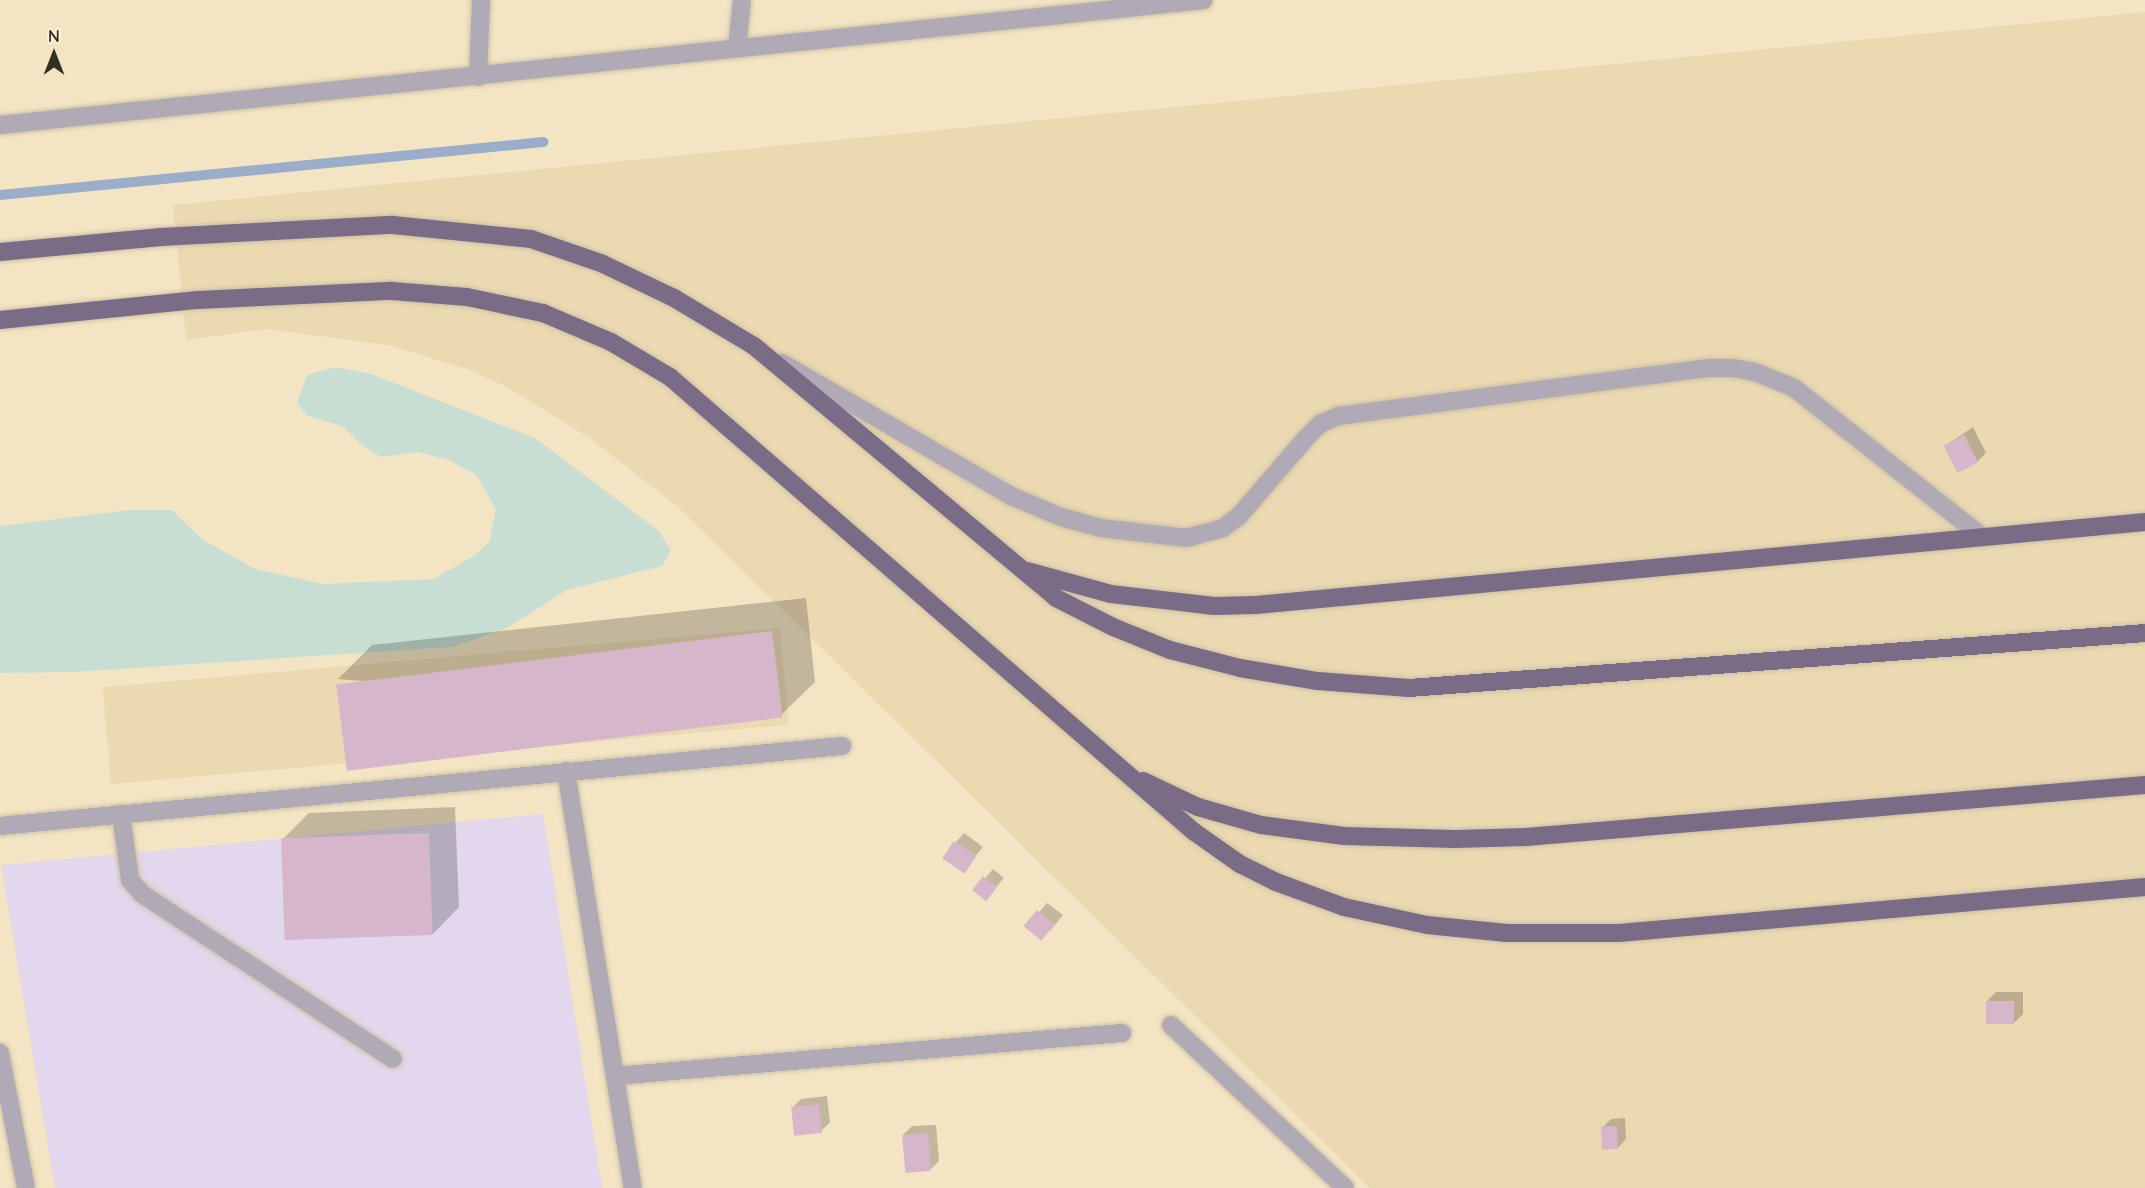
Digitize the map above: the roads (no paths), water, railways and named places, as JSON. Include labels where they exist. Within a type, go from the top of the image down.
[{"type":"highway","points":[[0,252],[173,236],[393,225],[460,229],[531,238],[603,264],[674,298],[754,346],[1056,598],[1113,627],[1170,650],[1240,668],[1318,681],[1409,688],[2145,633]]},
{"type":"highway","points":[[0,320],[198,300],[392,291],[467,297],[543,312],[611,342],[670,377],[1193,831],[1240,864],[1276,882],[1344,907],[1427,925],[1507,933],[1619,933],[2145,887]]},
{"type":"highway","points":[[1022,570],[1122,595],[1214,606],[1256,605],[2145,522]]},
{"type":"highway","points":[[1118,768],[1198,807],[1261,825],[1344,836],[1455,839],[1526,837],[2145,785]]},
{"type":"street","points":[[478,77],[481,0]]},
{"type":"street","points":[[737,48],[742,0]]},
{"type":"street","points":[[0,125],[1204,0]]},
{"type":"street","points":[[754,346],[1011,496],[1061,517],[1101,528],[1186,538],[1223,528],[1239,516],[1306,438],[1320,424],[1338,416],[1709,368],[1733,368],[1755,372],[1794,388],[1983,537]]},
{"type":"street","points":[[0,826],[842,746]]},
{"type":"street","points":[[566,771],[633,1188]]},
{"type":"street","points":[[121,814],[130,880],[142,894],[393,1059]]},
{"type":"street","points":[[1171,1025],[1345,1188]]},
{"type":"street","points":[[615,1076],[1122,1033]]},
{"type":"street","points":[[0,1053],[26,1188]]},
{"type":"waterway","points":[[0,195],[543,142]]}]
